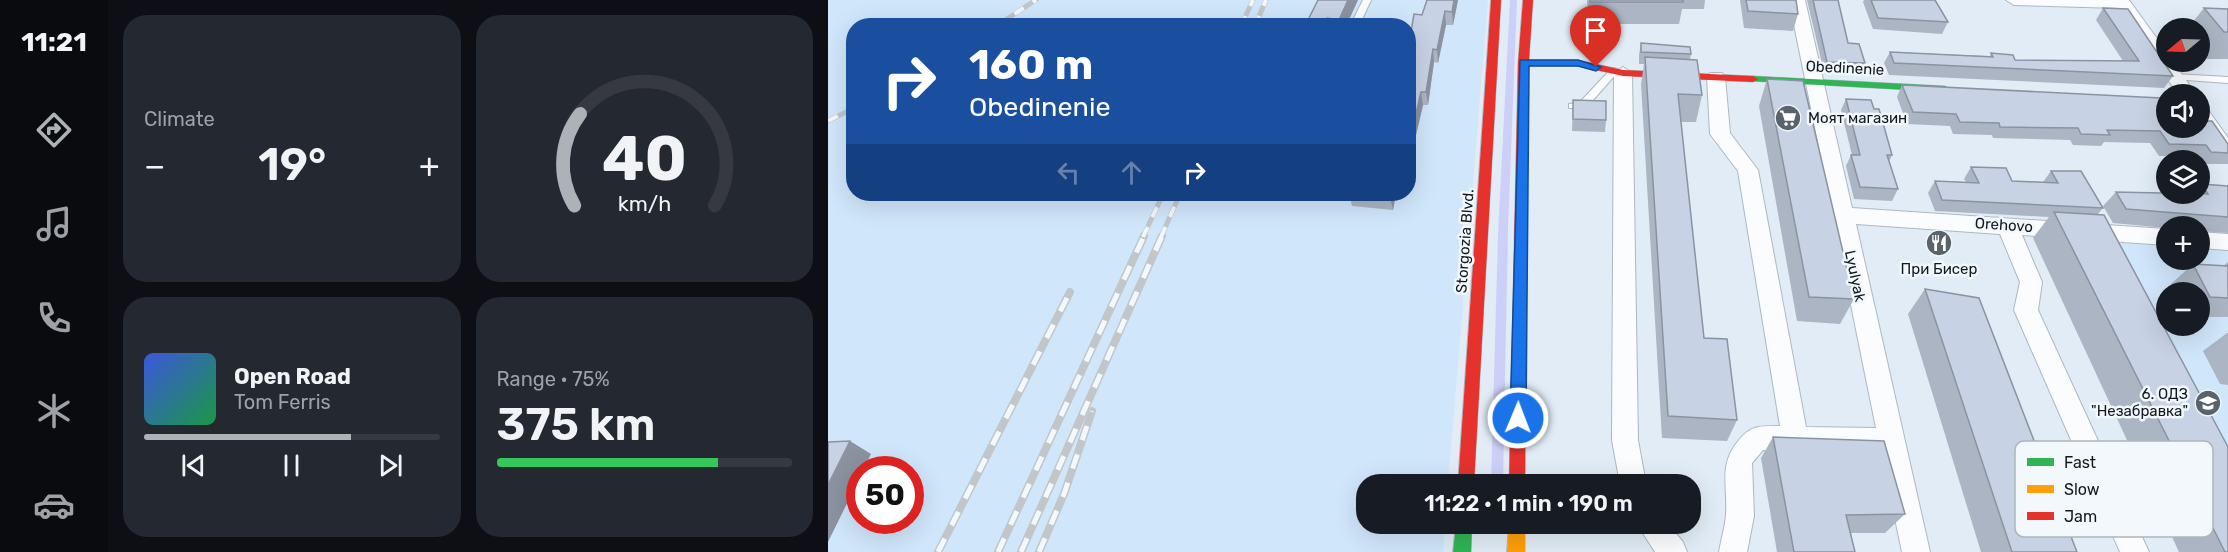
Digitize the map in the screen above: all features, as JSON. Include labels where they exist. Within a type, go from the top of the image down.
[{"type":"main road","name":"Storgozia Blvd.","points":[[1467,474],[1496,0]]},
{"type":"main road","points":[[1517,474],[1523,63],[1528,0]]},
{"type":"main road","name":"Obedinenie","points":[[1523,63],[1578,63],[1618,72],[1954,89]]},
{"type":"main road","points":[[1462,552],[1463,534]]},
{"type":"main road","points":[[1516,552],[1517,534]]},
{"type":"street","name":"Lyulyak","points":[[1797,0],[1813,83],[1916,552]]},
{"type":"street","points":[[2014,0],[2122,2],[2180,84]]},
{"type":"street","points":[[1618,72],[1625,440],[1631,474]]},
{"type":"street","points":[[1716,77],[1720,134],[1748,170],[1794,438]]},
{"type":"street","points":[[2210,127],[2228,152]]},
{"type":"street","name":"Orehovo","points":[[1842,215],[2156,236]]},
{"type":"street","points":[[2007,225],[2031,282],[2026,310],[2084,441]]},
{"type":"street","points":[[2210,241],[2228,242]]},
{"type":"street","points":[[1733,552],[1740,516],[1739,459],[1757,438],[1890,440]]},
{"type":"street","points":[[1659,534],[1673,552]]},
{"type":"street","points":[[2127,537],[2134,552]]},
{"type":"lane","points":[[1358,18],[1367,0]]},
{"type":"lane","points":[[1573,106],[1582,106],[1618,72]]},
{"type":"lane","points":[[2175,77],[2228,80]]},
{"type":"shaded area","points":[[828,0],[1488,0],[1449,474],[1356,474],[1356,534],[1444,534],[1443,552],[828,552]]},
{"type":"shaded area","points":[[1510,0],[1517,0],[1508,228],[1503,474],[1491,474],[1498,234]]},
{"type":"shaded area","name":"6. ОДЗ \"Незабравка\"","points":[[2099,232],[2156,236],[2156,270],[2210,270],[2210,241],[2228,242],[2228,480],[2213,451],[2213,441],[2208,441]]},
{"type":"building","points":[[1318,0],[1348,0],[1340,18],[1309,18]]},
{"type":"building","points":[[1427,0],[1454,0],[1452,12],[1445,11],[1437,50],[1433,49],[1426,92],[1421,92],[1416,113],[1416,18],[1413,18],[1414,14],[1422,15]]},
{"type":"building","points":[[1590,0],[1683,0],[1683,2],[1590,2]]},
{"type":"building","points":[[1746,0],[1796,0],[1798,14],[1748,11]]},
{"type":"building","points":[[1813,0],[1838,0],[1848,43],[1859,44],[1865,63],[1827,62]]},
{"type":"building","points":[[1871,0],[1935,0],[1948,22],[1878,18]]},
{"type":"building","points":[[2103,8],[2128,9],[2156,51],[2156,72],[2170,72],[2173,76],[1894,63],[1890,52],[1993,57],[1991,53],[2013,55],[2015,60],[2139,61]]},
{"type":"building","points":[[2204,8],[2228,9],[2228,32],[2224,32]]},
{"type":"building","points":[[1641,43],[1690,47],[1691,54],[1641,52]]},
{"type":"building","points":[[1645,57],[1697,60],[1702,95],[1678,94],[1704,338],[1727,339],[1737,420],[1668,416]]},
{"type":"building","points":[[1767,79],[1803,81],[1854,299],[1809,297]]},
{"type":"building","points":[[1902,85],[2156,98],[2156,131],[2107,130],[2110,135],[2081,134],[2078,128],[2000,127],[1999,123],[1960,122],[1956,114],[1913,112]]},
{"type":"building","points":[[1846,99],[1871,100],[1874,109],[1879,109],[1892,155],[1887,155],[1898,189],[1860,187],[1851,155],[1860,155]]},
{"type":"building","points":[[1573,100],[1606,101],[1606,120],[1573,119]]},
{"type":"building","points":[[2210,121],[2212,121],[2228,144],[2228,153],[2211,152],[2206,145],[2169,144],[2165,138],[2210,138]]},
{"type":"building","points":[[1971,167],[2006,168],[2012,181],[2058,183],[2051,171],[2081,171],[2103,208],[1942,200],[1935,181],[1979,183]]},
{"type":"building","points":[[2210,185],[2228,186],[2228,217],[2126,209],[2116,192],[2156,193],[2156,204],[2210,204]]},
{"type":"building","points":[[2054,212],[2104,215],[2156,312],[2156,336],[2169,336],[2228,447],[2228,552],[2225,552],[2213,528],[2213,441],[2169,441]]},
{"type":"building","points":[[2210,265],[2228,266],[2228,298],[2210,297],[2210,282],[2202,282],[2196,270],[2210,270]]},
{"type":"building","points":[[1925,289],[1979,298],[2034,441],[2015,441],[2015,537],[2071,537],[2077,552],[2012,552]]},
{"type":"building","points":[[1773,437],[1884,441],[1905,514],[1846,515],[1855,552],[1794,552]]},
{"type":"building","points":[[850,441],[828,485],[828,442]]},
{"type":"railway","points":[[1008,18],[1036,0]]},
{"type":"railway","points":[[1245,18],[1253,0]]},
{"type":"railway","points":[[1258,18],[1266,0]]},
{"type":"railway","points":[[828,121],[846,112]]},
{"type":"railway","points":[[1143,237],[1160,201]]},
{"type":"railway","points":[[1161,237],[1177,201]]},
{"type":"railway","points":[[998,552],[1144,236]]},
{"type":"railway","points":[[1021,552],[1162,236]]},
{"type":"railway","points":[[938,552],[1070,292]]},
{"type":"railway","points":[[1039,552],[1064,494],[1092,411]]},
{"type":"traffic: fast","points":[[1753,79],[1945,89]]},
{"type":"traffic: fast","points":[[1462,552],[1463,534]]},
{"type":"traffic: slow","points":[[1516,552],[1517,534]]},
{"type":"traffic: jam","points":[[1467,474],[1496,0]]},
{"type":"traffic: jam","points":[[1517,474],[1523,63],[1528,0]]},
{"type":"traffic: jam","points":[[1523,63],[1578,63],[1623,73],[1753,79]]},
{"type":"place","name":"Моят магазин","points":[[1788,118]]},
{"type":"place","name":"При Бисер","points":[[1939,243]]},
{"type":"place","name":"6. ОДЗ \"Незабравка\"","points":[[2208,403]]},
{"type":"route","points":[[1518,418],[1523,63],[1578,63],[1596,67]]}]
